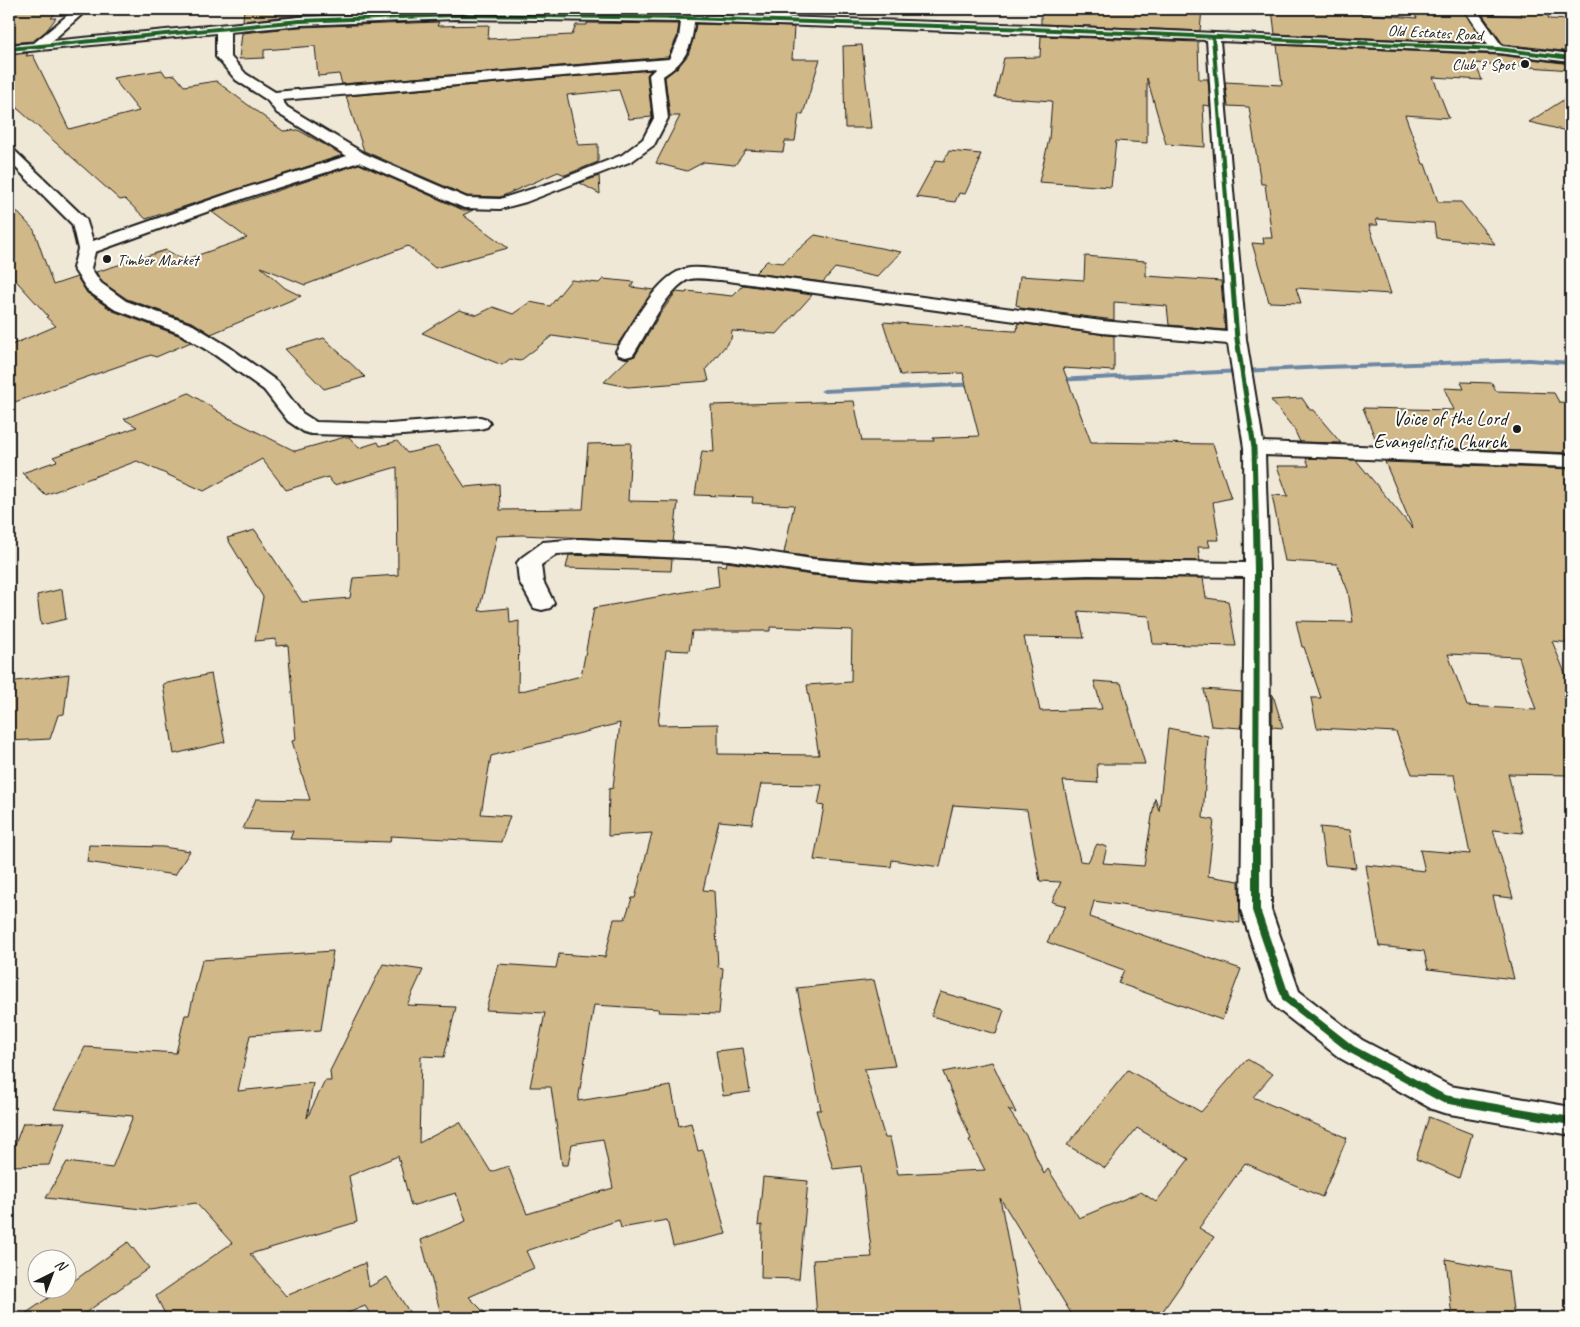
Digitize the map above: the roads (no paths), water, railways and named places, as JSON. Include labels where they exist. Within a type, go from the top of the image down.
[{"type":"street","points":[[38,46],[82,9]]},
{"type":"street","points":[[1470,9],[1498,49]]},
{"type":"street","name":"Old Estates Road","points":[[9,49],[223,30],[300,21],[457,12],[688,18],[748,14],[1030,29],[1498,49],[1571,58]]},
{"type":"street","points":[[223,30],[223,56],[241,77],[272,97],[282,110],[360,157],[464,203],[500,204],[520,199],[627,158],[649,142],[661,118],[656,75],[674,63],[686,38],[688,18]]},
{"type":"street","points":[[1213,37],[1237,340],[1254,448],[1257,570],[1256,910],[1286,998],[1350,1049],[1444,1099],[1571,1121]]},
{"type":"street","points":[[272,97],[395,85],[674,63]]},
{"type":"street","points":[[9,153],[80,224],[87,249],[82,268],[94,287],[120,305],[186,329],[222,351],[271,386],[295,417],[311,428],[390,430],[480,423]]},
{"type":"street","points":[[87,249],[251,191],[360,157]]},
{"type":"street","points":[[626,351],[665,290],[678,278],[690,274],[721,275],[1102,326],[1237,340]]},
{"type":"street","points":[[1254,448],[1571,461]]},
{"type":"street","points":[[542,603],[531,581],[529,563],[551,547],[579,546],[729,553],[812,566],[913,574],[1088,568],[1257,570]]},
{"type":"waterway","points":[[1055,380],[1326,367],[1529,360],[1571,363]]},
{"type":"waterway","points":[[824,391],[978,384]]},
{"type":"place","name":"Club 7 Spot","points":[[1525,64]]},
{"type":"place","name":"Timber Market","points":[[107,259]]},
{"type":"place","name":"Voice of the Lord Evangelistic Church","points":[[1517,429]]}]
